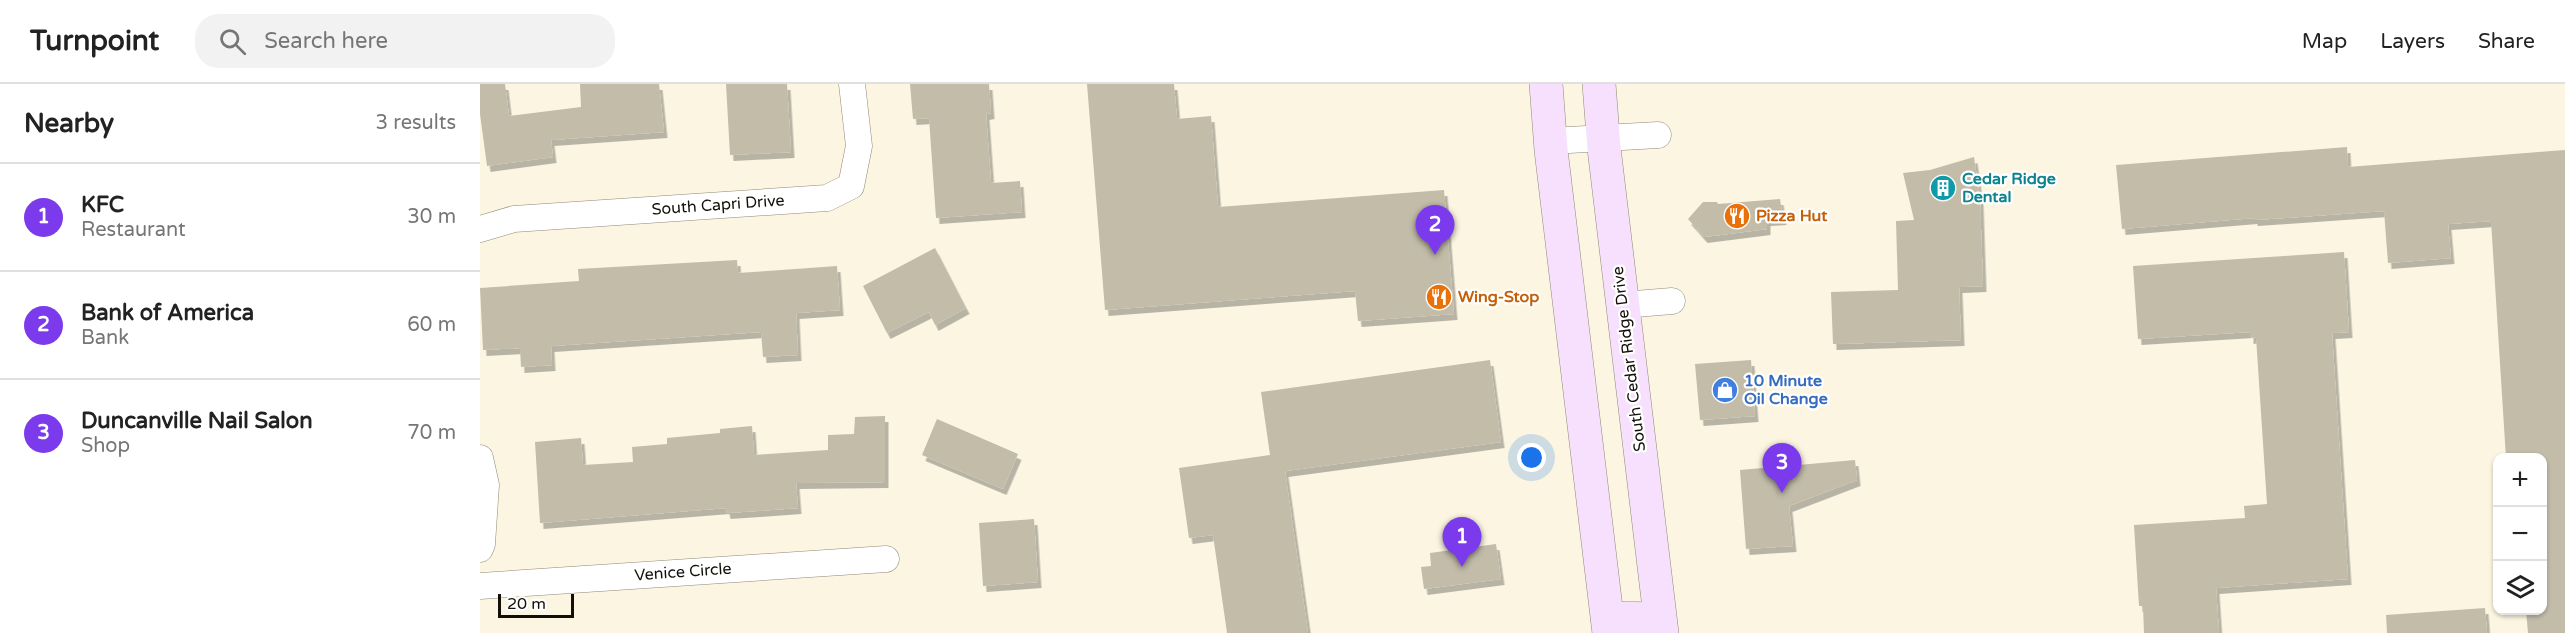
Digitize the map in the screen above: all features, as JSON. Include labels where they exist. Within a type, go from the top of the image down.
[{"type":"main road","points":[[1546,84],[1608,626],[1661,626]]},
{"type":"main road","name":"South Cedar Ridge Drive","points":[[1599,84],[1603,137],[1661,626]]},
{"type":"street","name":"South Capri Drive","points":[[480,229],[514,219],[827,198],[851,186],[859,146],[852,84]]},
{"type":"street","points":[[1551,141],[1658,135]]},
{"type":"street","points":[[1623,305],[1671,301]]},
{"type":"street","points":[[480,458],[486,485],[480,549]]},
{"type":"street","name":"Venice Circle","points":[[480,586],[886,559]]},
{"type":"building","points":[[480,84],[505,84],[509,116],[581,107],[580,84],[659,84],[664,132],[551,140],[553,157],[487,166],[480,114]]},
{"type":"building","points":[[726,84],[787,84],[791,152],[730,155]]},
{"type":"building","points":[[910,84],[989,84],[991,113],[986,114],[991,183],[1020,181],[1022,212],[936,218],[929,118],[913,119]]},
{"type":"building","points":[[1087,84],[1174,84],[1177,119],[1211,116],[1218,207],[1444,190],[1454,314],[1358,321],[1355,291],[1105,310]]},
{"type":"building","points":[[2347,147],[2348,167],[2565,150],[2565,633],[2528,633],[2526,615],[2547,615],[2547,453],[2506,453],[2491,221],[2448,224],[2451,258],[2388,263],[2384,211],[2254,220],[2254,218],[2122,229],[2116,165]]},
{"type":"building","points":[[1974,157],[1980,199],[1983,286],[1959,287],[1961,340],[1833,344],[1831,292],[1898,290],[1896,221],[1914,220],[1903,173],[1930,170]]},
{"type":"building","name":"Pizza Hut","points":[[1780,199],[1783,219],[1767,220],[1767,229],[1704,237],[1688,219],[1703,202],[1717,202],[1718,204]]},
{"type":"building","points":[[935,248],[966,308],[935,325],[929,312],[887,333],[863,286]]},
{"type":"building","points":[[2344,252],[2349,332],[2332,333],[2348,579],[2216,588],[2219,633],[2144,633],[2143,606],[2139,606],[2134,525],[2245,518],[2244,506],[2267,504],[2256,337],[2250,338],[2250,332],[2138,339],[2133,266]]},
{"type":"building","points":[[737,260],[738,273],[837,266],[840,310],[796,313],[798,355],[763,357],[761,332],[551,346],[552,365],[521,367],[520,348],[483,350],[480,288],[579,281],[578,269]]},
{"type":"building","points":[[1490,360],[1501,442],[1285,471],[1308,633],[1227,633],[1213,535],[1189,538],[1179,468],[1270,455],[1261,392]]},
{"type":"building","name":"10 Minute Oil Change","points":[[1751,360],[1755,416],[1700,420],[1695,364]]},
{"type":"building","points":[[885,416],[885,482],[796,483],[798,508],[727,513],[726,508],[540,523],[535,442],[581,438],[583,465],[633,462],[632,447],[667,444],[667,438],[720,433],[720,429],[752,426],[754,455],[828,450],[828,435],[854,434],[855,417]]},
{"type":"building","points":[[937,419],[1018,454],[1003,489],[922,455]]},
{"type":"building","points":[[1855,460],[1857,480],[1789,506],[1793,546],[1746,549],[1740,470]]},
{"type":"building","points":[[1034,519],[1038,582],[983,586],[979,523]]},
{"type":"building","points":[[1496,544],[1501,579],[1424,589],[1421,567],[1431,566],[1430,553]]},
{"type":"building","points":[[2485,608],[2487,633],[2387,633],[2386,615]]},
{"type":"place","name":"Cedar Ridge Dental","points":[[1943,188]]},
{"type":"place","name":"Pizza Hut","points":[[1737,216]]},
{"type":"place","name":"Bank of America","points":[[1435,255]]},
{"type":"place","name":"Wing-Stop","points":[[1439,297]]},
{"type":"place","name":"10 Minute Oil Change","points":[[1725,390]]},
{"type":"place","name":"Duncanville Nail Salon","points":[[1782,493]]},
{"type":"place","name":"KFC","points":[[1462,567]]}]
